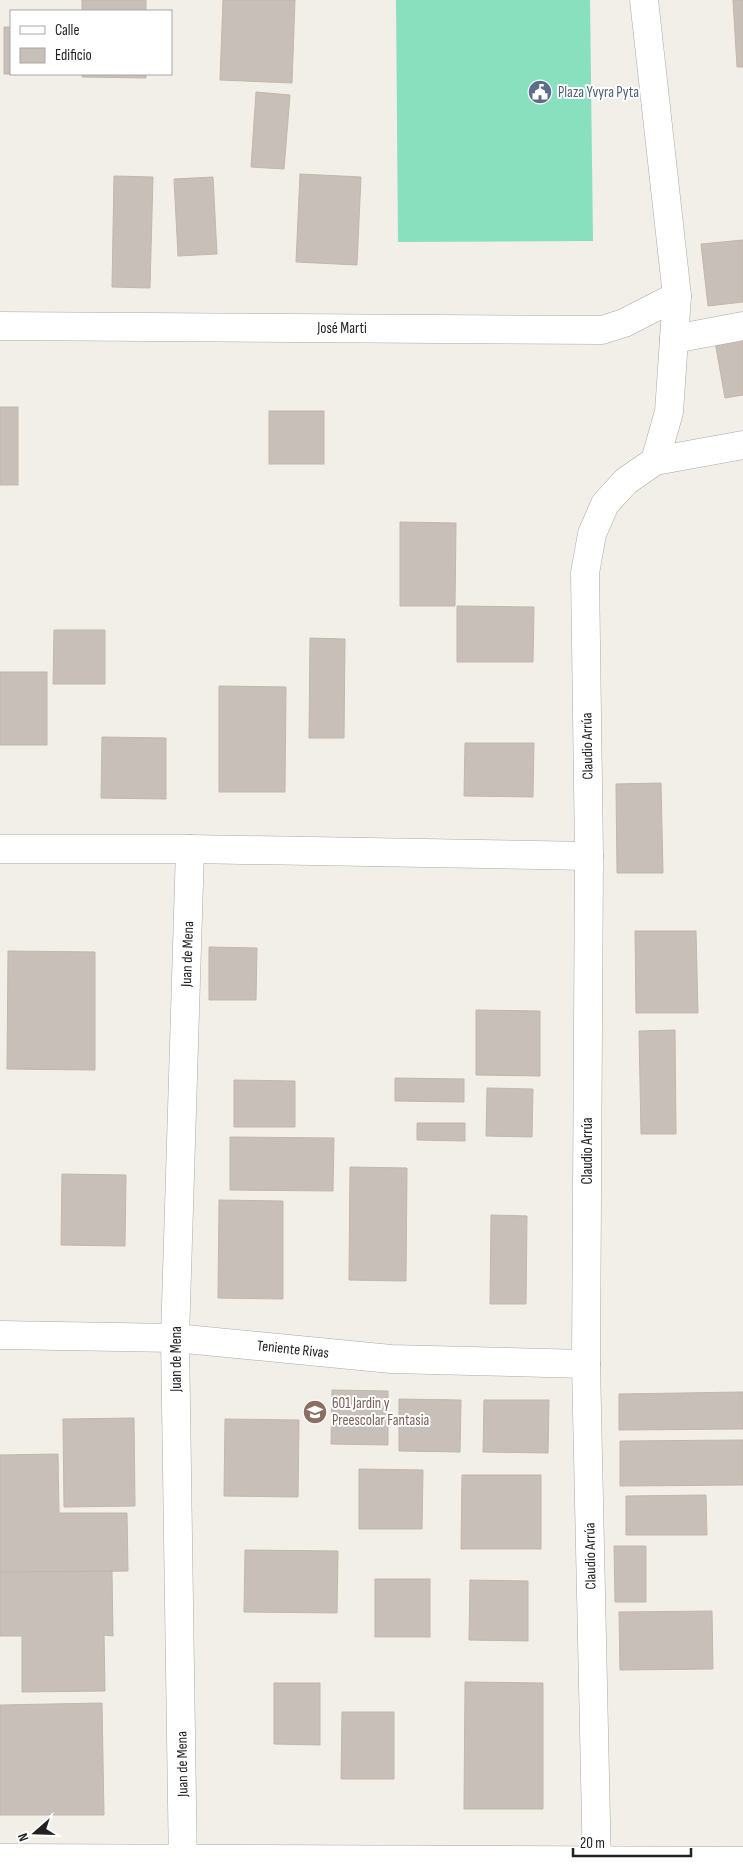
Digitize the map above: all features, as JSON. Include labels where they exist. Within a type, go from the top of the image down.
[{"type":"street","points":[[644,0],[676,296],[669,412],[655,461],[743,445]]},
{"type":"street","name":"José Marti","points":[[0,326],[602,330],[624,323],[676,296]]},
{"type":"street","points":[[674,339],[743,326]]},
{"type":"street","name":"Claudio Arrúa","points":[[597,1864],[586,1364],[588,856],[585,573],[592,534],[606,504],[626,481],[655,461]]},
{"type":"street","points":[[0,850],[190,849],[588,856]]},
{"type":"street","name":"Juan de Mena","points":[[183,1863],[175,1338],[190,849]]},
{"type":"street","name":"Teniente Rivas","points":[[0,1335],[175,1338],[391,1359],[586,1364]]},
{"type":"street","points":[[0,1858],[183,1863],[597,1864],[743,1862]]},
{"type":"green space","points":[[396,0],[590,0],[593,241],[398,242]]},
{"type":"building","points":[[82,0],[146,0],[146,10],[82,10]]},
{"type":"building","points":[[223,0],[295,0],[292,83],[220,80]]},
{"type":"building","points":[[733,0],[743,0],[743,67],[737,67]]},
{"type":"building","points":[[4,27],[10,27],[10,74],[4,74]]},
{"type":"building","points":[[82,75],[146,75],[146,78],[82,77]]},
{"type":"building","points":[[256,92],[290,95],[284,169],[251,167]]},
{"type":"building","points":[[300,174],[361,177],[357,265],[296,262]]},
{"type":"building","points":[[114,176],[153,177],[150,288],[112,287]]},
{"type":"building","points":[[213,177],[217,254],[178,256],[174,179]]},
{"type":"building","points":[[743,240],[743,302],[708,306],[701,244]]},
{"type":"building","points":[[743,337],[743,395],[725,398],[715,342]]},
{"type":"building","points":[[0,407],[18,407],[18,485],[0,485]]},
{"type":"building","points":[[269,411],[324,411],[324,464],[269,464]]},
{"type":"building","points":[[400,522],[456,523],[455,606],[400,606]]},
{"type":"building","points":[[457,606],[534,607],[533,662],[457,662]]},
{"type":"building","points":[[54,630],[105,630],[105,684],[53,684]]},
{"type":"building","points":[[310,638],[345,639],[344,738],[309,738]]},
{"type":"building","points":[[0,672],[47,672],[47,745],[0,745]]},
{"type":"building","points":[[219,686],[286,687],[285,792],[219,792]]},
{"type":"building","points":[[102,737],[166,738],[166,799],[101,798]]},
{"type":"building","points":[[465,743],[534,743],[533,797],[464,796]]},
{"type":"building","points":[[661,783],[663,873],[617,873],[616,784]]},
{"type":"building","points":[[635,931],[696,931],[698,1013],[636,1013]]},
{"type":"building","points":[[209,947],[257,948],[256,1000],[209,1000]]},
{"type":"building","points":[[8,951],[95,952],[95,1070],[7,1069]]},
{"type":"building","points":[[476,1010],[540,1011],[540,1076],[476,1075]]},
{"type":"building","points":[[675,1030],[676,1134],[641,1134],[639,1031]]},
{"type":"building","points":[[395,1078],[464,1079],[464,1102],[395,1101]]},
{"type":"building","points":[[234,1080],[295,1081],[295,1127],[234,1127]]},
{"type":"building","points":[[487,1088],[533,1089],[532,1137],[486,1136]]},
{"type":"building","points":[[417,1123],[465,1123],[465,1141],[417,1140]]},
{"type":"building","points":[[230,1137],[334,1138],[333,1191],[230,1190]]},
{"type":"building","points":[[350,1167],[407,1168],[406,1281],[349,1280]]},
{"type":"building","points":[[62,1174],[126,1175],[125,1246],[61,1245]]},
{"type":"building","points":[[219,1200],[283,1201],[283,1299],[218,1298]]},
{"type":"building","points":[[491,1215],[527,1216],[526,1304],[490,1304]]},
{"type":"building","points":[[332,1390],[388,1391],[388,1445],[331,1444]]},
{"type":"building","points":[[743,1392],[743,1429],[619,1430],[619,1394]]},
{"type":"building","points":[[399,1399],[461,1400],[460,1452],[399,1451]]},
{"type":"building","points":[[484,1400],[549,1400],[548,1453],[483,1452]]},
{"type":"building","points":[[134,1418],[135,1506],[64,1507],[63,1419]]},
{"type":"building","points":[[225,1419],[299,1420],[298,1497],[224,1496]]},
{"type":"building","points":[[743,1440],[743,1485],[620,1486],[620,1441]]},
{"type":"building","points":[[58,1454],[59,1513],[127,1513],[128,1571],[0,1573],[0,1455]]},
{"type":"building","points":[[359,1469],[423,1470],[422,1529],[359,1529]]},
{"type":"building","points":[[462,1475],[541,1475],[541,1549],[461,1549]]},
{"type":"building","points":[[706,1495],[707,1535],[626,1535],[626,1496]]},
{"type":"building","points":[[614,1546],[646,1546],[646,1602],[615,1602]]},
{"type":"building","points":[[245,1550],[338,1551],[337,1613],[244,1612]]},
{"type":"building","points":[[112,1571],[113,1636],[104,1635],[105,1691],[22,1692],[22,1636],[0,1636],[0,1572]]},
{"type":"building","points":[[375,1579],[430,1579],[430,1637],[375,1637]]},
{"type":"building","points":[[470,1580],[528,1581],[528,1641],[469,1640]]},
{"type":"building","points":[[712,1611],[713,1669],[620,1670],[619,1612]]},
{"type":"building","points":[[465,1682],[543,1683],[543,1809],[464,1809]]},
{"type":"building","points":[[274,1683],[320,1683],[320,1745],[274,1744]]},
{"type":"building","points":[[102,1703],[104,1815],[0,1815],[0,1705]]},
{"type":"building","points":[[342,1712],[394,1712],[394,1779],[341,1779]]},
{"type":"place","name":"Plaza Yvyra Pyta","points":[[540,92]]},
{"type":"place","name":"601 Jardin y Preescolar Fantasia","points":[[315,1412]]}]
